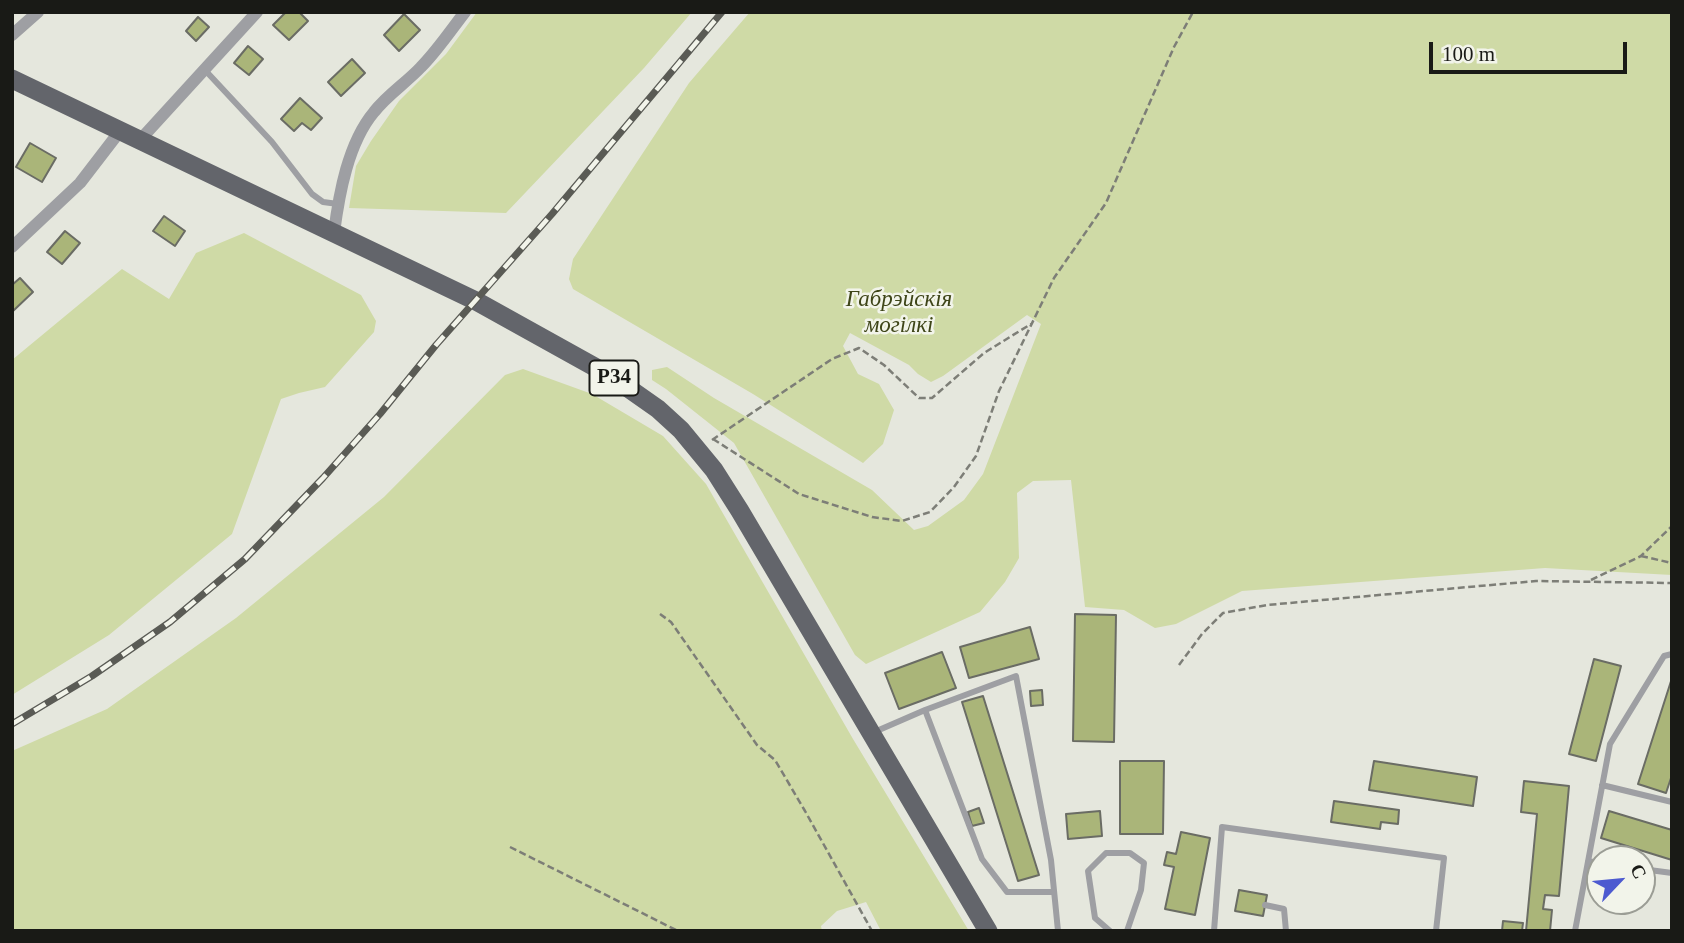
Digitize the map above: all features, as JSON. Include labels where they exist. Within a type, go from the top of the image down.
[{"type":"main road","name":"Р34","points":[[12,79],[475,302],[611,376],[658,409],[681,430],[705,444],[714,470],[988,931]]},
{"type":"street","points":[[12,35],[38,12]]},
{"type":"street","points":[[140,140],[257,12]]},
{"type":"street","points":[[334,233],[346,167],[373,112],[423,66],[465,12]]},
{"type":"street","points":[[12,247],[80,183],[120,131]]},
{"type":"lane","points":[[204,69],[272,142],[312,194],[323,202],[338,204]]},
{"type":"lane","points":[[1591,845],[1610,744],[1664,656],[1672,654]]},
{"type":"lane","points":[[872,733],[1016,676],[1051,860],[1058,931]]},
{"type":"lane","points":[[925,710],[982,859],[1007,892],[1054,892]]},
{"type":"lane","points":[[1602,785],[1672,802]]},
{"type":"lane","points":[[1214,931],[1222,827],[1444,858],[1436,931]]},
{"type":"lane","points":[[1110,931],[1095,918],[1088,871],[1106,853],[1130,853],[1144,863],[1141,890],[1127,931]]},
{"type":"lane","points":[[1575,931],[1586,872]]},
{"type":"lane","points":[[1265,905],[1284,909],[1286,931]]},
{"type":"path","points":[[1033,322],[984,353],[932,398],[919,398],[884,365],[859,348],[832,359],[705,444],[799,494],[872,517],[902,521],[930,512],[954,487],[976,456],[999,391],[1033,322],[1054,278],[1106,203],[1174,47],[1193,12]]},
{"type":"path","points":[[1588,582],[1641,556],[1672,526]]},
{"type":"path","points":[[1641,556],[1672,563]]},
{"type":"path","points":[[1180,665],[1202,634],[1223,613],[1267,605],[1536,581],[1672,583]]},
{"type":"path","points":[[660,614],[671,622],[757,745],[775,760],[872,931]]},
{"type":"path","points":[[510,847],[678,931]]},
{"type":"green space","points":[[477,12],[692,12],[644,68],[506,213],[349,208],[356,166],[371,141],[399,101],[446,54]]},
{"type":"green space","name":"Габрэйскія могілкі","points":[[750,12],[1672,12],[1672,575],[1545,568],[1242,591],[1176,624],[1155,628],[1124,610],[1085,607],[1071,480],[1033,481],[1017,493],[1019,558],[1005,582],[980,612],[866,664],[855,655],[734,443],[652,380],[652,370],[667,367],[714,398],[872,490],[914,530],[928,526],[964,500],[983,474],[1041,324],[1027,315],[931,382],[909,365],[850,333],[843,346],[858,374],[879,384],[894,410],[883,444],[863,463],[753,394],[573,289],[569,279],[573,259],[689,83]]},
{"type":"green space","points":[[244,233],[361,295],[376,321],[374,332],[325,387],[281,399],[232,534],[109,635],[12,695],[12,360],[122,269],[169,299],[196,253]]},
{"type":"green space","points":[[523,369],[592,394],[663,436],[706,484],[853,739],[969,931],[881,931],[866,902],[837,911],[821,926],[822,931],[12,931],[12,751],[107,709],[236,618],[384,497],[505,375]]},
{"type":"building","points":[[286,12],[299,12],[308,21],[289,40],[273,25]]},
{"type":"building","points":[[404,14],[420,30],[399,51],[384,35]]},
{"type":"building","points":[[198,17],[209,27],[196,41],[186,31]]},
{"type":"building","points":[[248,46],[263,59],[249,75],[234,63]]},
{"type":"building","points":[[352,59],[365,73],[341,96],[328,82]]},
{"type":"building","points":[[300,98],[322,118],[311,130],[302,123],[294,131],[281,119]]},
{"type":"building","points":[[30,143],[56,158],[42,182],[16,167]]},
{"type":"building","points":[[164,216],[185,231],[175,246],[153,231]]},
{"type":"building","points":[[65,231],[80,243],[62,264],[47,252]]},
{"type":"building","points":[[20,278],[33,292],[12,312],[12,285]]},
{"type":"building","points":[[1075,614],[1116,615],[1114,742],[1073,741]]},
{"type":"building","points":[[1030,627],[1039,659],[969,678],[960,647]]},
{"type":"building","points":[[942,652],[956,688],[899,709],[885,673]]},
{"type":"building","points":[[1594,659],[1621,666],[1596,761],[1569,754]]},
{"type":"building","points":[[1672,678],[1672,775],[1666,793],[1638,784]]},
{"type":"building","points":[[1042,690],[1043,705],[1031,706],[1030,691]]},
{"type":"building","points":[[983,696],[1039,875],[1018,881],[962,702]]},
{"type":"building","points":[[1120,761],[1164,761],[1163,834],[1120,834]]},
{"type":"building","points":[[1374,761],[1477,777],[1473,806],[1369,790]]},
{"type":"building","points":[[1524,781],[1569,786],[1559,896],[1545,895],[1543,909],[1552,910],[1550,931],[1526,931],[1537,814],[1521,812]]},
{"type":"building","points":[[1334,801],[1399,810],[1398,824],[1381,822],[1380,829],[1331,822]]},
{"type":"building","points":[[979,808],[984,823],[972,826],[968,812]]},
{"type":"building","points":[[1100,811],[1102,836],[1068,839],[1066,814]]},
{"type":"building","points":[[1609,811],[1672,830],[1672,860],[1656,855],[1656,845],[1624,845],[1601,838]]},
{"type":"building","points":[[1181,832],[1210,838],[1195,915],[1165,909],[1174,867],[1164,865],[1167,852],[1176,854]]},
{"type":"building","points":[[1239,890],[1267,895],[1263,916],[1235,911]]},
{"type":"building","points":[[1503,921],[1523,923],[1522,931],[1502,931]]},
{"type":"railway","points":[[12,724],[92,676],[170,622],[245,559],[380,414],[722,12]]}]
